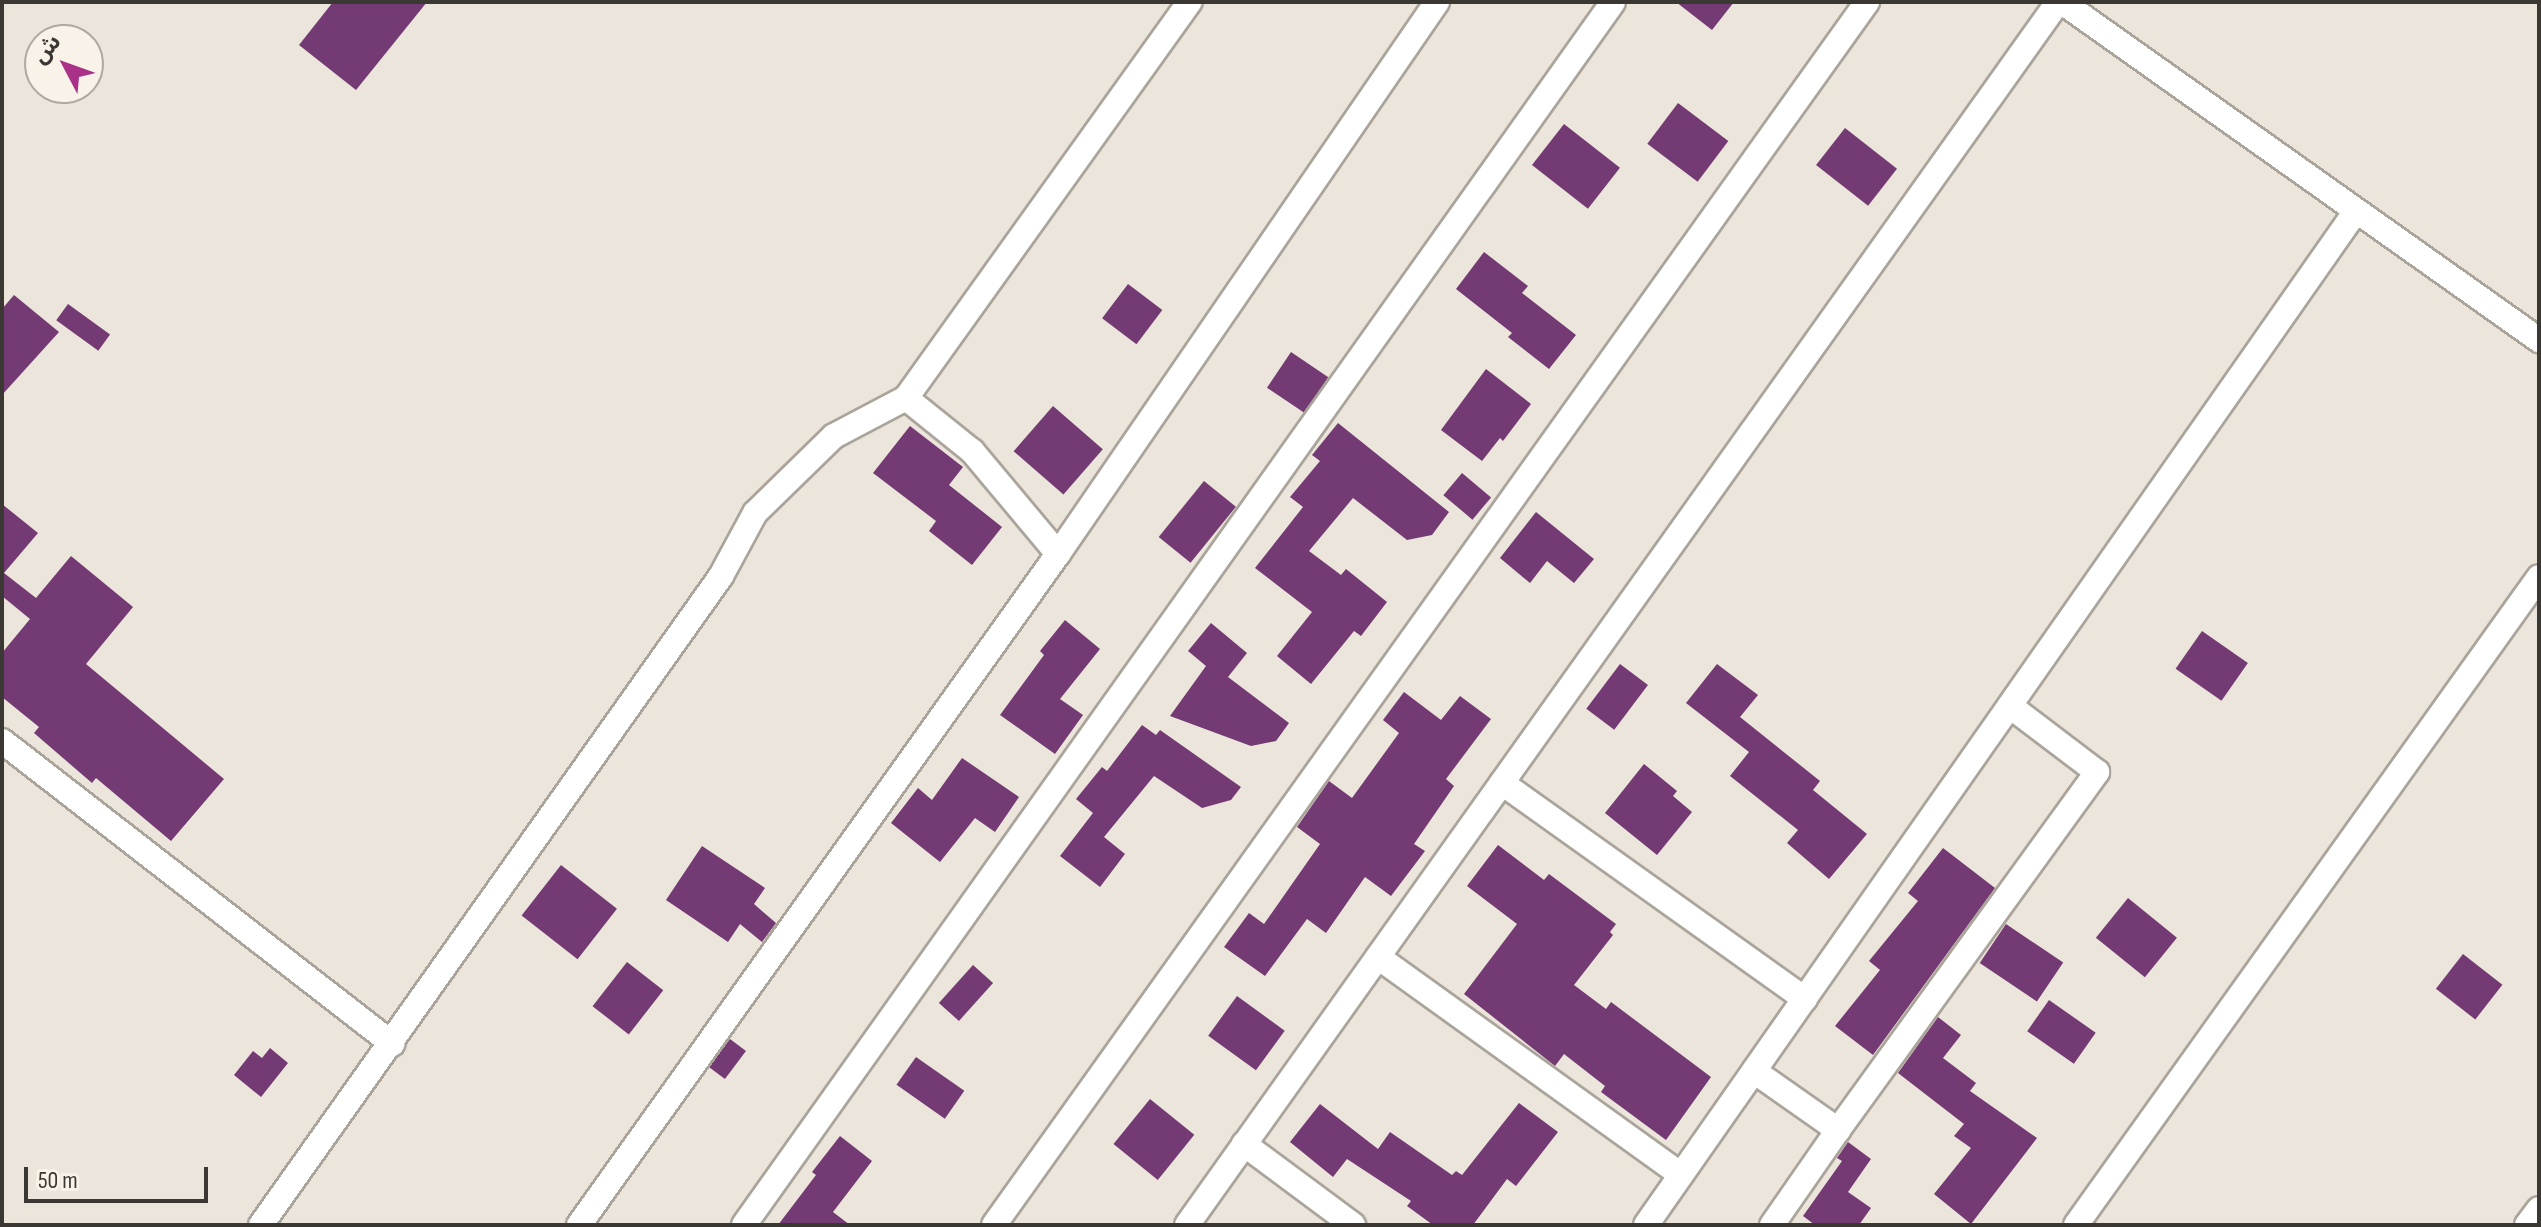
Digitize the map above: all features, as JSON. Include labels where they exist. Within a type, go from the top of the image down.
[{"type":"street","points":[[261,1225],[721,576],[755,513],[834,436],[906,398],[1189,2]]},
{"type":"street","points":[[579,1225],[1058,554],[1437,2]]},
{"type":"street","points":[[744,1225],[1613,2]]},
{"type":"street","points":[[994,1225],[1867,2]]},
{"type":"street","points":[[1187,1225],[2060,2],[2539,340]]},
{"type":"street","points":[[1646,1225],[2356,211]]},
{"type":"street","points":[[906,398],[972,451],[1058,554]]},
{"type":"street","points":[[2076,1225],[2539,577]]},
{"type":"street","points":[[1772,1225],[2097,772],[2010,706]]},
{"type":"street","points":[[2,741],[392,1044]]},
{"type":"street","points":[[1502,783],[1805,999]]},
{"type":"street","points":[[1378,957],[1681,1175]]},
{"type":"street","points":[[1754,1071],[1838,1130]]},
{"type":"street","points":[[1244,1144],[1353,1225]]},
{"type":"street","points":[[2527,1225],[2539,1209]]},
{"type":"building","points":[[333,2],[427,2],[356,90],[299,45]]},
{"type":"building","points":[[1676,2],[1734,2],[1712,30]]},
{"type":"building","points":[[1678,103],[1728,141],[1698,182],[1647,144]]},
{"type":"building","points":[[1564,124],[1620,168],[1588,209],[1532,165]]},
{"type":"building","points":[[1845,128],[1897,169],[1868,206],[1816,165]]},
{"type":"building","points":[[1484,252],[1528,286],[1522,293],[1576,335],[1549,369],[1508,337],[1512,333],[1456,289]]},
{"type":"building","points":[[1128,284],[1162,310],[1136,344],[1102,318]]},
{"type":"building","points":[[14,295],[59,332],[2,395],[2,309]]},
{"type":"building","points":[[68,304],[110,335],[98,351],[56,320]]},
{"type":"building","points":[[1291,352],[1328,377],[1304,413],[1267,388]]},
{"type":"building","points":[[1486,369],[1531,404],[1503,441],[1500,438],[1482,461],[1441,430]]},
{"type":"building","points":[[1053,406],[1103,449],[1063,495],[1014,451]]},
{"type":"building","points":[[1338,423],[1449,512],[1432,535],[1407,540],[1353,498],[1309,551],[1341,575],[1346,569],[1387,602],[1361,636],[1354,631],[1311,684],[1277,656],[1312,612],[1255,568],[1303,507],[1290,497],[1320,461],[1312,455]]},
{"type":"building","points":[[910,426],[963,467],[949,485],[1002,527],[972,565],[929,531],[936,521],[873,473]]},
{"type":"building","points":[[1462,473],[1491,497],[1472,520],[1443,495]]},
{"type":"building","points":[[1204,481],[1236,507],[1191,563],[1159,537]]},
{"type":"building","points":[[2,504],[38,533],[4,573],[36,598],[71,556],[133,607],[86,664],[224,779],[171,841],[96,778],[92,783],[34,733],[39,727],[2,697],[2,653],[30,619],[2,596]]},
{"type":"building","points":[[1536,512],[1594,559],[1574,583],[1547,561],[1530,583],[1500,558]]},
{"type":"building","points":[[1065,620],[1100,649],[1060,699],[1083,715],[1055,754],[1000,715],[1044,655],[1040,651]]},
{"type":"building","points":[[1211,623],[1247,653],[1228,677],[1289,723],[1276,741],[1251,746],[1170,716],[1206,666],[1188,651]]},
{"type":"building","points":[[2202,631],[2248,663],[2221,701],[2176,669]]},
{"type":"building","points":[[1620,664],[1648,685],[1614,730],[1586,709]]},
{"type":"building","points":[[1717,664],[1758,695],[1740,717],[1820,781],[1813,790],[1867,834],[1829,879],[1787,843],[1798,830],[1730,776],[1749,752],[1686,703]]},
{"type":"building","points":[[1404,692],[1441,720],[1460,696],[1491,719],[1446,779],[1454,786],[1414,844],[1425,851],[1391,896],[1365,877],[1326,933],[1307,919],[1265,976],[1224,947],[1249,913],[1264,924],[1320,844],[1297,827],[1329,781],[1352,798],[1399,733],[1383,720]]},
{"type":"building","points":[[1142,725],[1156,735],[1160,730],[1241,787],[1231,800],[1202,808],[1154,776],[1104,837],[1125,854],[1100,887],[1060,856],[1093,813],[1076,799],[1102,767],[1107,771]]},
{"type":"building","points":[[962,758],[1019,797],[995,832],[975,818],[940,862],[891,823],[918,788],[932,800]]},
{"type":"building","points":[[1644,764],[1677,791],[1673,796],[1692,812],[1657,855],[1605,813]]},
{"type":"building","points":[[1498,845],[1544,880],[1549,874],[1616,924],[1610,932],[1613,935],[1574,985],[1606,1009],[1611,1002],[1711,1077],[1666,1140],[1601,1092],[1605,1086],[1564,1054],[1555,1066],[1464,994],[1517,924],[1467,886]]},
{"type":"building","points":[[702,846],[765,888],[754,904],[776,923],[762,942],[740,924],[728,942],[666,900]]},
{"type":"building","points":[[1943,848],[1995,888],[1873,1055],[1835,1026],[1880,970],[1869,961],[1918,901],[1908,893]]},
{"type":"building","points":[[561,865],[617,909],[578,959],[522,915]]},
{"type":"building","points":[[2128,898],[2177,938],[2145,977],[2096,938]]},
{"type":"building","points":[[2006,924],[2063,963],[2037,1002],[1980,963]]},
{"type":"building","points":[[2463,954],[2502,985],[2475,1019],[2436,989]]},
{"type":"building","points":[[627,962],[663,990],[629,1034],[593,1006]]},
{"type":"building","points":[[973,965],[993,983],[959,1021],[939,1003]]},
{"type":"building","points":[[1237,996],[1285,1031],[1256,1070],[1208,1036]]},
{"type":"building","points":[[2049,1000],[2096,1033],[2074,1064],[2027,1031]]},
{"type":"building","points":[[1938,1017],[1961,1035],[1943,1058],[1976,1083],[1970,1091],[2037,1138],[1971,1224],[1934,1194],[1971,1148],[1954,1136],[1964,1124],[1898,1073]]},
{"type":"building","points":[[730,1039],[746,1051],[725,1079],[709,1067]]},
{"type":"building","points":[[270,1048],[288,1063],[261,1097],[234,1075],[253,1051],[262,1058]]},
{"type":"building","points":[[916,1057],[964,1091],[945,1119],[896,1085]]},
{"type":"building","points":[[1150,1099],[1194,1135],[1158,1180],[1113,1144]]},
{"type":"building","points":[[1519,1103],[1558,1132],[1516,1186],[1507,1179],[1473,1225],[1433,1225],[1407,1206],[1411,1201],[1347,1159],[1333,1177],[1290,1142],[1320,1104],[1378,1149],[1390,1132],[1452,1175],[1456,1171],[1462,1175]]},
{"type":"building","points":[[840,1136],[872,1161],[833,1212],[850,1225],[778,1225],[816,1175],[812,1172]]},
{"type":"building","points":[[1848,1142],[1871,1159],[1848,1192],[1871,1208],[1859,1225],[1815,1225],[1803,1216],[1842,1161],[1837,1158]]}]
